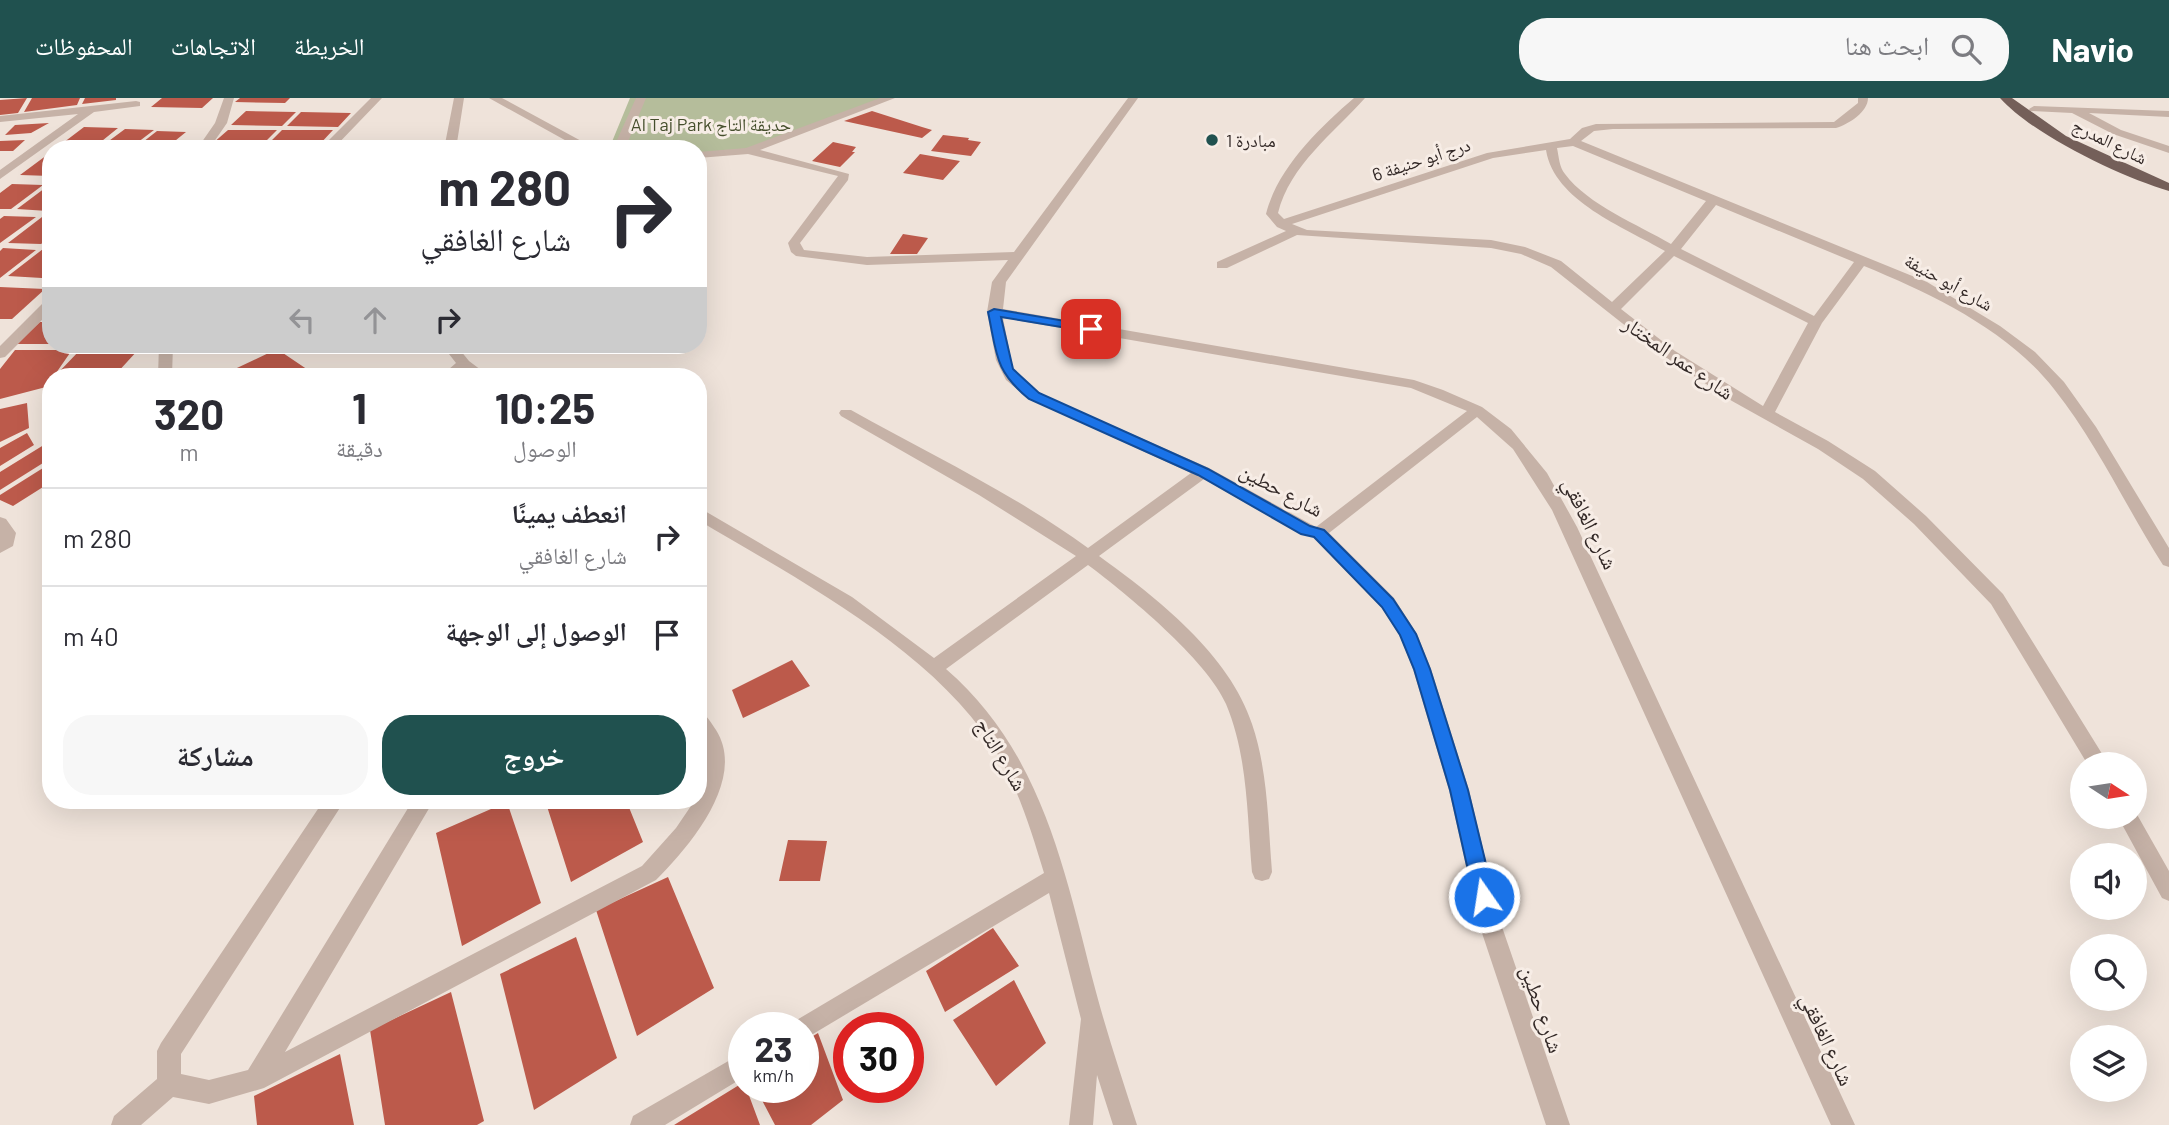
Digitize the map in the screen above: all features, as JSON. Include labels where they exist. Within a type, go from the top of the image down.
[{"type":"main road","name":"شارع المدرج","points":[[2005,98],[2020,104],[2079,147],[2169,187]]},
{"type":"main road","points":[[2020,104],[2098,146],[2169,178]]},
{"type":"street","points":[[209,140],[221,124],[229,98]]},
{"type":"street","points":[[335,140],[377,98]]},
{"type":"street","points":[[452,140],[459,98]]},
{"type":"street","points":[[494,98],[573,140]]},
{"type":"street","points":[[623,140],[641,98]]},
{"type":"street","name":"شارع حطين","points":[[1133,98],[999,282],[994,312],[1006,369],[1014,380],[1034,396],[1203,472],[1306,530],[1319,533],[1388,603],[1408,634],[1422,669],[1459,790],[1490,924],[1558,1125]]},
{"type":"street","points":[[1288,228],[1272,214],[1276,197],[1339,114],[1360,98]]},
{"type":"street","points":[[1574,142],[1579,134],[1587,129],[1613,126],[1836,125],[1863,104],[1863,98]]},
{"type":"street","points":[[707,154],[748,151],[886,99]]},
{"type":"street","points":[[0,119],[136,104]]},
{"type":"street","points":[[49,140],[93,108]]},
{"type":"street","points":[[2034,110],[2072,108],[2169,114]]},
{"type":"street","points":[[2072,108],[2117,132],[2169,150]]},
{"type":"street","name":"درج أبو حنيفة 6","points":[[1222,265],[1288,228],[1491,155],[1574,142]]},
{"type":"street","name":"شارع أبو حنيفة","points":[[1574,142],[1716,198],[1922,285],[1975,316],[2016,346],[2058,383],[2169,561]]},
{"type":"street","points":[[1551,144],[1554,164],[1560,176],[1585,200],[1673,250],[1816,322]]},
{"type":"street","points":[[0,175],[42,145]]},
{"type":"street","points":[[748,151],[843,173],[844,178],[794,243],[795,249],[801,253],[867,261],[1017,256]]},
{"type":"street","points":[[1612,310],[1673,250],[1716,198]]},
{"type":"street","name":"شارع عمر المختار","points":[[1288,228],[1352,238],[1473,243],[1525,251],[1556,264],[1670,354],[1869,475],[1920,520],[1997,599],[2091,752]]},
{"type":"street","points":[[1767,414],[1816,322],[1861,260]]},
{"type":"street","points":[[0,354],[42,312]]},
{"type":"street","name":"شارع الغافقي","points":[[994,312],[1414,384],[1477,410],[1514,440],[1545,480],[1563,515],[1843,1125]]},
{"type":"street","points":[[456,354],[470,368]]},
{"type":"street","points":[[459,368],[464,364]]},
{"type":"street","points":[[1319,533],[1477,410]]},
{"type":"street","points":[[845,413],[1089,555],[1164,615],[1209,666],[1235,702],[1248,734],[1262,873]]},
{"type":"street","points":[[933,669],[1203,472]]},
{"type":"street","name":"شارع التاج","points":[[707,517],[830,592],[902,642],[979,714],[1012,764],[1037,817],[1091,1014],[1125,1125]]},
{"type":"street","points":[[0,523],[8,533],[3,545]]},
{"type":"street","points":[[707,734],[717,751],[716,775],[707,793]]},
{"type":"street","points":[[123,1125],[169,1084],[169,1051],[329,809]]},
{"type":"street","points":[[256,1080],[419,809]]},
{"type":"street","points":[[169,1084],[209,1092],[256,1080],[649,873],[665,859],[699,809]]},
{"type":"street","points":[[2135,830],[2169,891]]},
{"type":"street","points":[[819,1018],[1055,878]]},
{"type":"street","points":[[1081,1125],[1091,1014]]},
{"type":"street","points":[[642,1125],[728,1074]]},
{"type":"green space","name":"Al Taj Park حديقة التاج","points":[[630,98],[885,98],[745,151],[707,153],[707,140],[613,140]]},
{"type":"building","points":[[27,98],[18,113],[0,115],[0,100]]},
{"type":"building","points":[[32,98],[80,98],[77,105],[24,112]]},
{"type":"building","points":[[85,98],[116,98],[116,100],[82,104]]},
{"type":"building","points":[[162,98],[213,98],[202,108],[151,107]]},
{"type":"building","points":[[240,98],[290,98],[285,103],[235,102]]},
{"type":"building","points":[[246,111],[296,112],[282,126],[231,125]]},
{"type":"building","points":[[872,111],[932,130],[922,138],[844,121]]},
{"type":"building","points":[[301,112],[351,113],[338,127],[287,126]]},
{"type":"building","points":[[49,123],[31,133],[5,135],[15,125]]},
{"type":"building","points":[[84,127],[118,128],[103,140],[67,140]]},
{"type":"building","points":[[125,129],[154,130],[141,140],[110,140]]},
{"type":"building","points":[[228,130],[277,130],[267,140],[217,140]]},
{"type":"building","points":[[282,130],[333,130],[324,140],[272,140]]},
{"type":"building","points":[[157,131],[186,132],[176,140],[146,140]]},
{"type":"building","points":[[943,135],[981,142],[971,156],[931,151]]},
{"type":"building","points":[[25,140],[13,151],[0,151],[0,141]]},
{"type":"building","points":[[833,142],[856,147],[852,152],[855,152],[840,167],[812,161]]},
{"type":"building","points":[[920,154],[960,161],[943,180],[903,173]]},
{"type":"building","points":[[42,159],[42,176],[20,175]]},
{"type":"building","points":[[12,184],[42,185],[11,209],[0,209],[0,193]]},
{"type":"building","points":[[42,190],[42,211],[17,209]]},
{"type":"building","points":[[4,216],[36,217],[0,243],[0,219]]},
{"type":"building","points":[[42,217],[42,243],[8,243]]},
{"type":"building","points":[[903,234],[928,238],[917,254],[890,254]]},
{"type":"building","points":[[3,248],[36,250],[0,278],[0,251]]},
{"type":"building","points":[[42,250],[42,278],[8,276]]},
{"type":"building","points":[[0,287],[42,289],[12,319],[0,319]]},
{"type":"building","points":[[40,322],[42,322],[42,344],[17,344]]},
{"type":"building","points":[[15,350],[69,354],[60,368],[42,368],[42,388],[0,399],[0,369]]},
{"type":"building","points":[[76,354],[134,354],[122,368],[63,368]]},
{"type":"building","points":[[266,354],[284,354],[305,368],[237,368]]},
{"type":"building","points":[[27,403],[29,428],[0,442],[0,409]]},
{"type":"building","points":[[27,433],[34,445],[0,466],[0,448]]},
{"type":"building","points":[[42,446],[42,464],[0,490],[0,472]]},
{"type":"building","points":[[42,469],[42,488],[13,506],[0,500],[0,495]]},
{"type":"building","points":[[792,660],[810,686],[743,718],[732,690]]},
{"type":"building","points":[[491,809],[509,809],[541,903],[462,946],[436,833]]},
{"type":"building","points":[[548,809],[630,809],[643,842],[571,882]]},
{"type":"building","points":[[788,840],[827,841],[820,881],[779,881]]},
{"type":"building","points":[[668,877],[714,988],[637,1036],[596,910]]},
{"type":"building","points":[[993,928],[1019,966],[945,1012],[926,971]]},
{"type":"building","points":[[576,937],[617,1058],[534,1110],[500,974]]},
{"type":"building","points":[[1014,980],[1046,1043],[996,1086],[953,1020]]},
{"type":"building","points":[[451,992],[484,1121],[477,1125],[385,1125],[370,1030]]},
{"type":"building","points":[[819,1036],[833,1073],[833,1103],[839,1103],[811,1125],[775,1125],[763,1103],[819,1103]]},
{"type":"building","points":[[340,1054],[354,1125],[257,1125],[254,1096]]},
{"type":"building","points":[[728,1092],[728,1103],[752,1103],[760,1125],[674,1125]]},
{"type":"place","name":"مبادرة 1","points":[[1212,140]]},
{"type":"route","points":[[1091,329],[994,312],[1006,369],[1014,380],[1034,396],[1203,472],[1306,530],[1319,533],[1388,603],[1408,634],[1422,669],[1459,790],[1484,897]]}]
